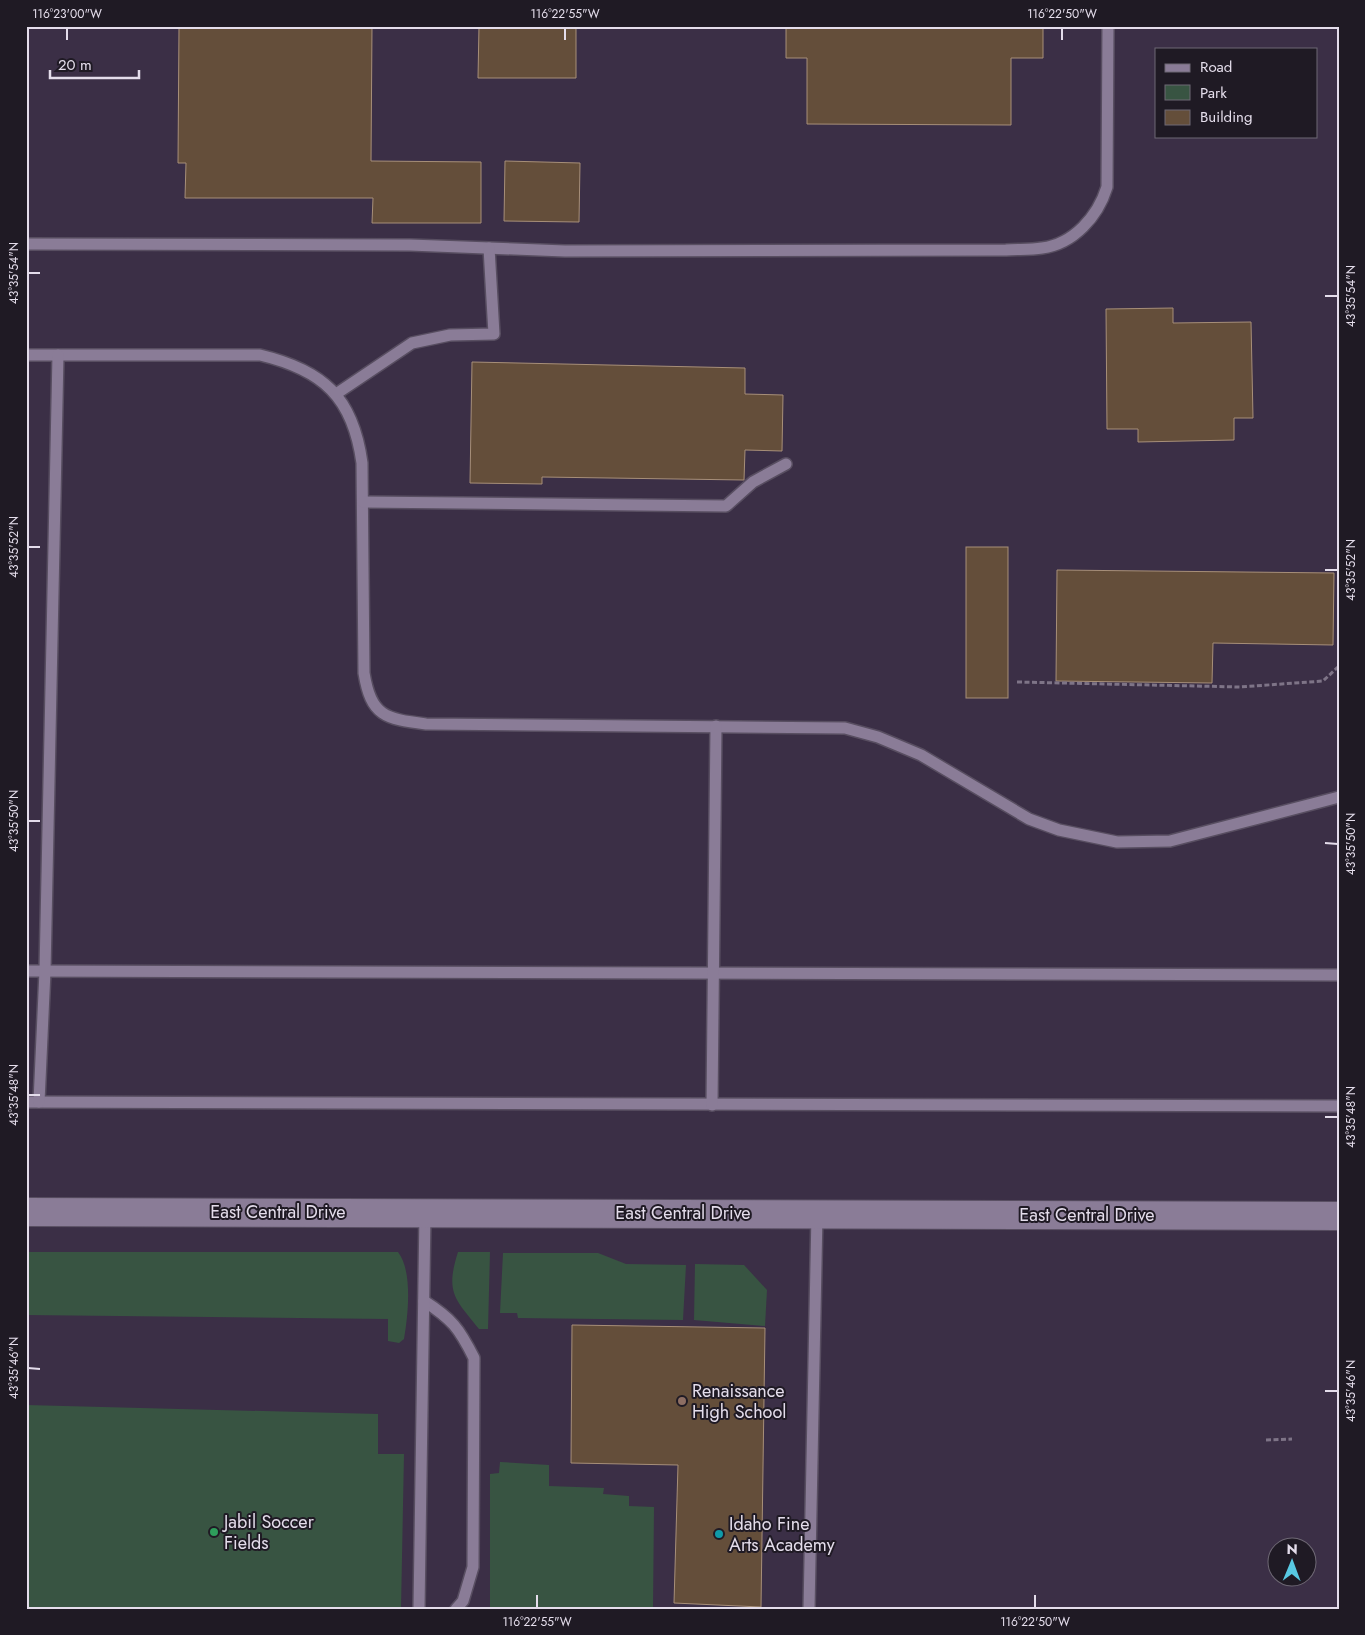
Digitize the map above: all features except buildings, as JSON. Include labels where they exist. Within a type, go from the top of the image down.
[{"type":"street","name":"East Central Drive","points":[[26,1212],[1339,1216]]},
{"type":"lane","points":[[26,244],[400,245],[565,251],[1006,250],[1043,248],[1068,239],[1087,223],[1102,205],[1107,187],[1108,26]]},
{"type":"lane","points":[[336,394],[412,343],[450,335],[494,334],[489,248]]},
{"type":"lane","points":[[26,354],[260,355],[289,362],[315,376],[336,394],[351,416],[359,437],[362,463],[364,673],[368,695],[381,713],[400,721],[426,724],[818,726],[845,728],[878,737],[921,755],[1029,819],[1059,830],[1117,842],[1170,841],[1339,797]]},
{"type":"lane","points":[[38,1102],[45,971],[58,355]]},
{"type":"lane","points":[[363,502],[726,506],[753,482],[786,464]]},
{"type":"lane","points":[[712,1105],[715,972],[716,726]]},
{"type":"lane","points":[[26,971],[1339,975]]},
{"type":"lane","points":[[26,1102],[1339,1106]]},
{"type":"lane","points":[[419,1609],[421,1363],[425,1212]]},
{"type":"lane","points":[[809,1609],[817,1214]]},
{"type":"lane","points":[[424,1301],[444,1314],[460,1331],[474,1358],[473,1566],[463,1601],[456,1609]]},
{"type":"path","points":[[1017,682],[1240,687],[1323,681],[1339,666]]},
{"type":"path","points":[[1266,1440],[1292,1439]]},
{"type":"green space","points":[[26,1252],[398,1252],[403,1260],[408,1282],[408,1306],[404,1339],[399,1343],[388,1341],[388,1319],[26,1315]]},
{"type":"green space","points":[[458,1252],[490,1252],[488,1329],[479,1329],[458,1302],[455,1295],[452,1277]]},
{"type":"green space","points":[[503,1253],[598,1253],[626,1264],[686,1265],[683,1320],[518,1318],[517,1313],[500,1313]]},
{"type":"green space","points":[[695,1264],[744,1265],[767,1290],[765,1326],[694,1320]]},
{"type":"green space","name":"Jabil Soccer Fields","points":[[26,1405],[378,1414],[378,1454],[404,1454],[401,1609],[26,1609]]},
{"type":"green space","points":[[500,1462],[549,1465],[549,1486],[604,1488],[603,1494],[629,1496],[629,1506],[654,1507],[653,1609],[490,1609],[490,1474],[499,1473]]},
{"type":"place","name":"Renaissance High School","points":[[682,1401]]},
{"type":"place","name":"Jabil Soccer Fields","points":[[214,1532]]},
{"type":"place","name":"Idaho Fine Arts Academy","points":[[719,1534]]}]
